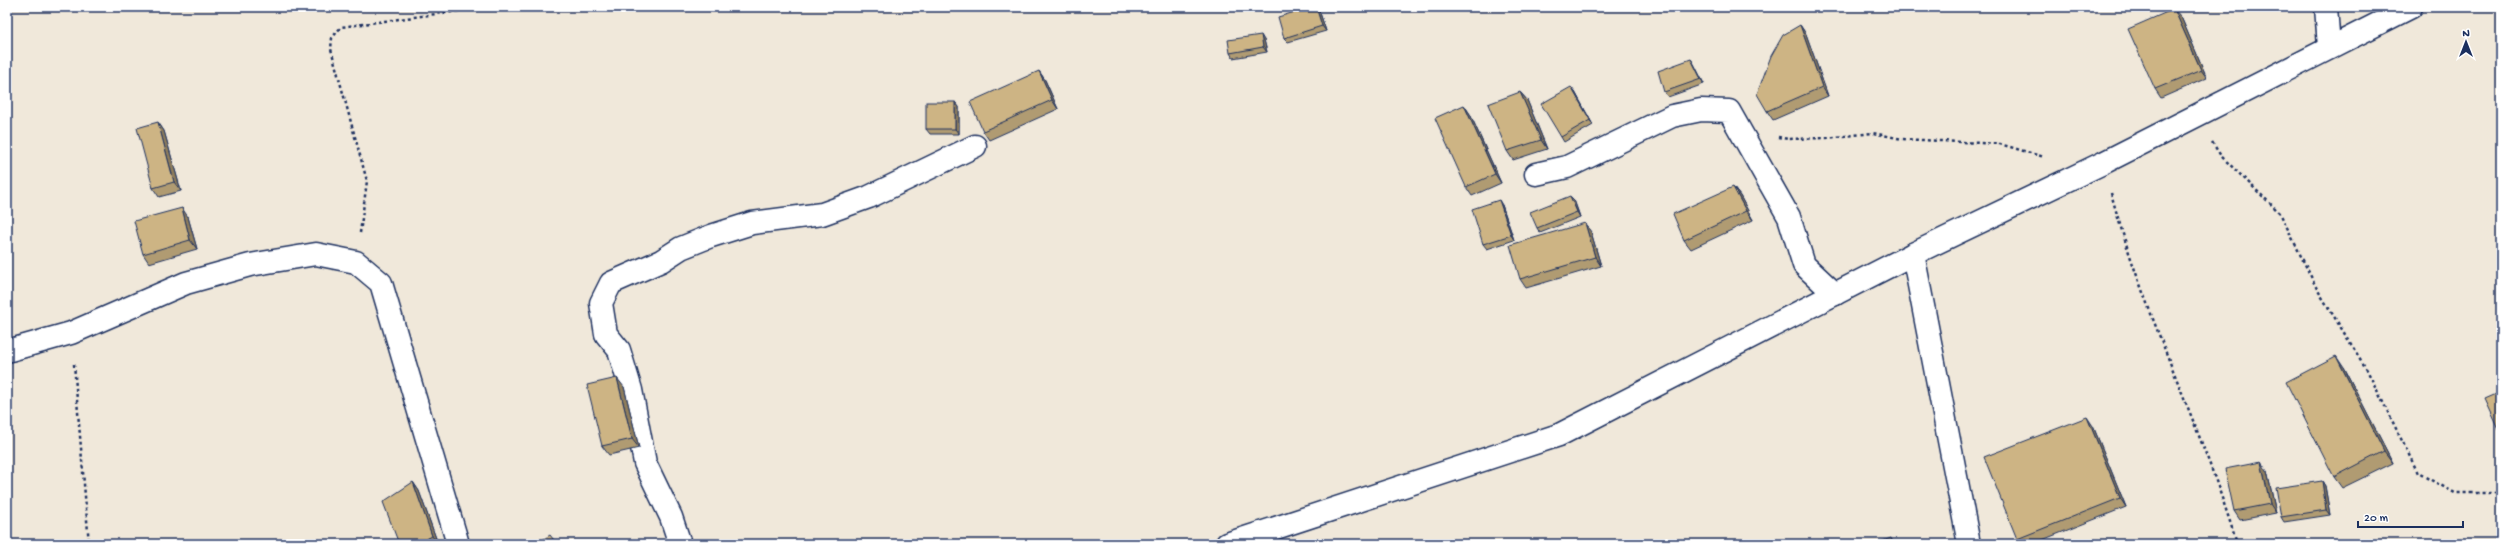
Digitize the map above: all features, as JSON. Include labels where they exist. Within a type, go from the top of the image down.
[{"type":"street","points":[[2326,7],[2330,47]]},
{"type":"street","points":[[1227,544],[1559,435],[1913,254],[2196,117],[2330,47],[2411,7]]},
{"type":"street","points":[[1536,174],[1567,167],[1672,116],[1701,110],[1729,111],[1789,217],[1804,265],[1835,294]]},
{"type":"street","points":[[680,544],[671,517],[645,463],[631,390],[619,350],[606,334],[601,303],[611,283],[661,261],[681,248],[711,236],[752,223],[822,214],[869,197],[975,146]]},
{"type":"street","points":[[7,351],[71,333],[186,283],[250,265],[316,254],[356,262],[381,283],[458,544]]},
{"type":"street","points":[[1913,254],[1969,544]]},
{"type":"path","points":[[356,262],[367,181],[331,49],[332,38],[341,27],[487,7]]},
{"type":"path","points":[[2196,117],[2222,156],[2280,213],[2317,289],[2367,370],[2418,473],[2455,493],[2501,493]]},
{"type":"path","points":[[1740,130],[1788,139],[1872,133],[1902,139],[2000,144],[2049,159],[2074,177]]},
{"type":"path","points":[[2103,163],[2120,225],[2148,306],[2224,498],[2238,544]]},
{"type":"path","points":[[71,333],[89,544]]},
{"type":"building","points":[[1316,7],[1322,26],[1284,38],[1278,17]]},
{"type":"building","points":[[2174,9],[2201,70],[2155,89],[2128,29]]},
{"type":"building","points":[[1800,25],[1822,87],[1767,111],[1757,94],[1771,56],[1783,35]]},
{"type":"building","points":[[1261,35],[1263,47],[1230,53],[1228,40]]},
{"type":"building","points":[[1691,59],[1701,79],[1664,92],[1658,71]]},
{"type":"building","points":[[1039,71],[1052,100],[983,131],[970,102]]},
{"type":"building","points":[[1571,87],[1590,120],[1561,137],[1541,104]]},
{"type":"building","points":[[1520,92],[1541,140],[1507,151],[1488,104]]},
{"type":"building","points":[[926,102],[955,102],[955,129],[926,129]]},
{"type":"building","points":[[1464,105],[1495,174],[1466,187],[1435,118]]},
{"type":"building","points":[[158,122],[174,182],[153,188],[137,128]]},
{"type":"building","points":[[1733,187],[1746,211],[1684,240],[1673,214]]},
{"type":"building","points":[[1570,196],[1577,212],[1537,228],[1530,212]]},
{"type":"building","points":[[1499,200],[1511,235],[1483,244],[1472,209]]},
{"type":"building","points":[[182,208],[190,240],[143,254],[134,221]]},
{"type":"building","points":[[1585,223],[1595,257],[1520,279],[1510,245]]},
{"type":"building","points":[[2336,356],[2384,451],[2334,477],[2286,382]]},
{"type":"building","points":[[617,378],[632,439],[602,446],[587,385]]},
{"type":"building","points":[[2501,392],[2501,434],[2485,399]]},
{"type":"building","points":[[2087,417],[2120,498],[2017,539],[1984,457]]},
{"type":"building","points":[[2261,462],[2270,504],[2234,511],[2225,469]]},
{"type":"building","points":[[2322,481],[2326,510],[2281,517],[2276,488]]},
{"type":"building","points":[[413,482],[432,536],[417,544],[399,544],[383,502]]},
{"type":"building","points":[[550,535],[557,544],[536,544]]},
{"type":"building","points":[[1891,538],[1894,544],[1874,544]]},
{"type":"building","points":[[670,540],[670,544],[649,544],[649,542]]},
{"type":"building","points":[[1656,541],[1658,544],[1647,544]]}]
